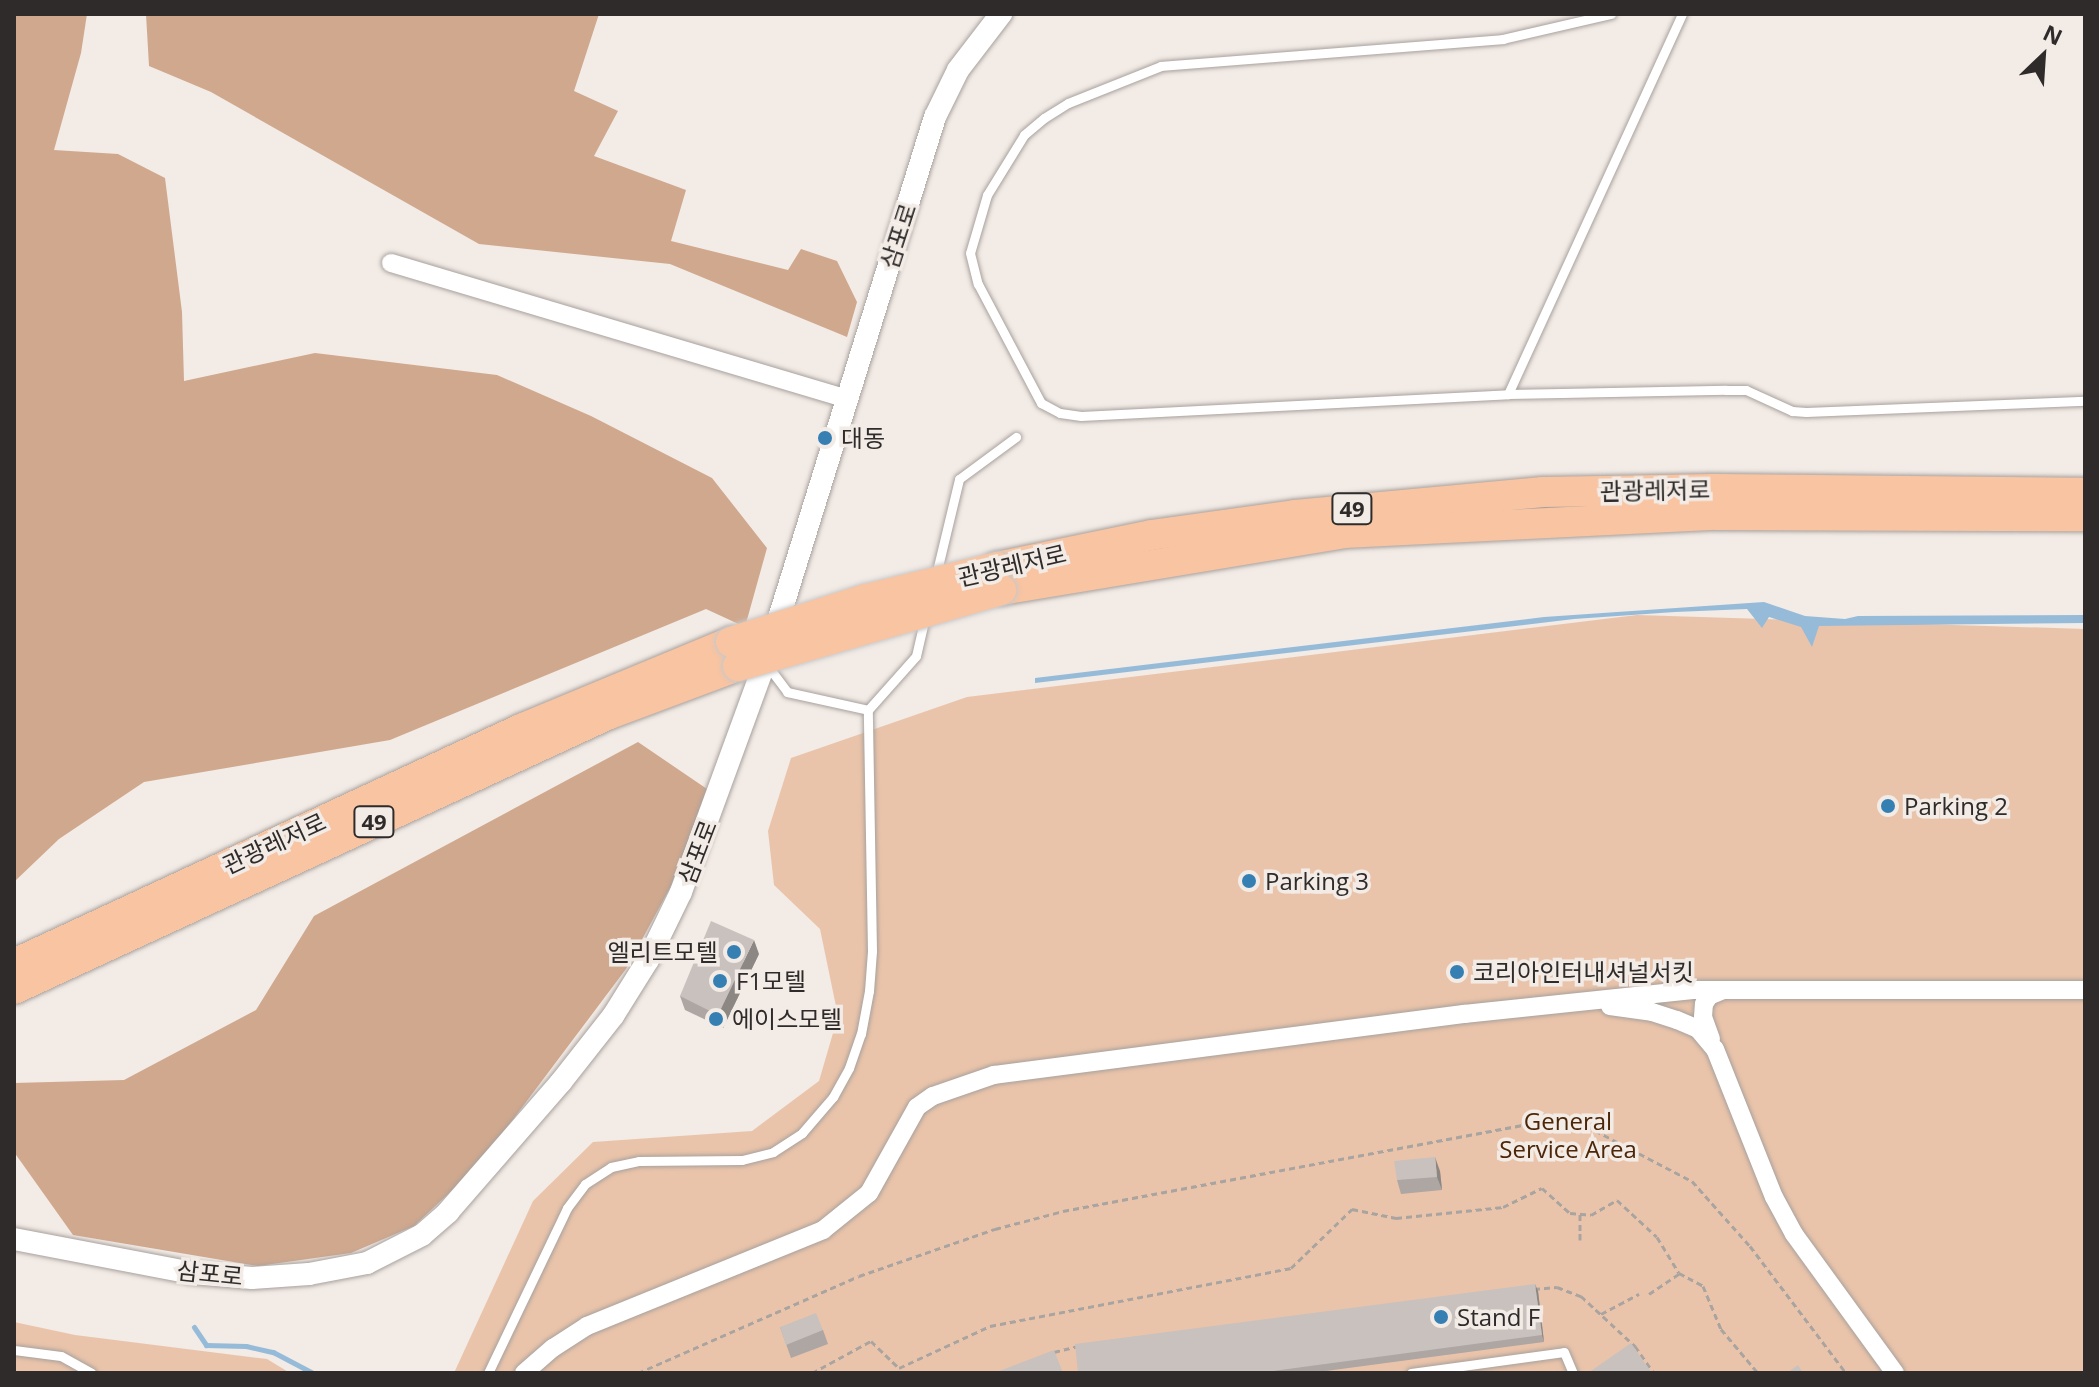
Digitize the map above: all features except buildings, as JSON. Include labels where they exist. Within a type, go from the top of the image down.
[{"type":"highway","name":"관광레저로","points":[[14,989],[866,599],[999,579],[1151,535],[1295,515],[1543,492],[1713,502],[2080,504]]},
{"type":"highway","name":"관광레저로","points":[[14,964],[509,735],[745,657]]},
{"type":"street","name":"삼포로","points":[[14,1239],[193,1273],[252,1278],[309,1274],[367,1263],[422,1235],[495,1161],[561,1082],[613,1016],[648,960],[681,892],[745,657],[845,398],[935,117],[958,70],[1001,14]]},
{"type":"street","points":[[391,263],[845,398]]},
{"type":"street","points":[[524,1373],[553,1348],[587,1326],[823,1230],[869,1193],[917,1107],[933,1096],[974,1080],[1015,1072],[1572,1003],[1723,990],[2085,990]]},
{"type":"street","points":[[1723,990],[1709,996],[1704,1004],[1703,1017],[1774,1197],[1787,1222],[1895,1373]]},
{"type":"street","points":[[1572,1003],[1652,1012],[1698,1029],[1715,1049]]},
{"type":"lane","points":[[1611,14],[1503,39],[1192,61],[1123,78],[1068,103],[1024,135],[987,195],[975,226],[970,253],[978,284],[1041,403],[1060,413],[1081,416],[1508,394],[1746,390],[1792,411],[1806,412],[2085,401]]},
{"type":"lane","points":[[1508,394],[1682,14]]},
{"type":"lane","points":[[488,1373],[567,1208],[585,1184],[611,1167],[639,1161],[742,1160],[773,1152],[802,1133],[833,1097],[849,1068],[861,1034],[869,991],[872,951],[868,710],[916,656],[959,479],[1016,437]]},
{"type":"lane","points":[[745,657],[787,692],[868,710]]},
{"type":"lane","points":[[14,1350],[61,1356],[92,1373]]},
{"type":"lane","points":[[1411,1373],[1564,1352],[1573,1373]]},
{"type":"path","points":[[638,1373],[859,1276],[1036,1218],[1538,1122],[1577,1121],[1692,1181],[1750,1246],[1846,1373]]},
{"type":"path","points":[[812,1373],[871,1341],[899,1368],[990,1326],[1291,1268],[1352,1209],[1396,1218],[1503,1207],[1542,1188],[1570,1213],[1591,1215],[1617,1200],[1657,1237],[1679,1273],[1703,1286],[1721,1329],[1758,1373]]},
{"type":"path","points":[[1580,1214],[1580,1240]]},
{"type":"path","points":[[1649,1294],[1679,1273]]},
{"type":"path","points":[[1529,1289],[1557,1287],[1581,1296],[1635,1346],[1654,1373]]},
{"type":"path","points":[[1601,1314],[1639,1294]]},
{"type":"path","points":[[1045,1355],[1087,1345]]},
{"type":"green space","name":"코리아인터내셔널서킷","points":[[1637,615],[2085,629],[2085,1373],[454,1373],[533,1201],[593,1142],[752,1131],[819,1081],[838,1016],[820,929],[774,885],[768,831],[791,758],[967,697]]},
{"type":"green space","points":[[14,1322],[75,1335],[267,1359],[290,1373],[14,1373]]},
{"type":"shaded area","points":[[14,14],[87,14],[81,53],[54,150],[118,154],[165,178],[182,312],[184,381],[315,353],[497,375],[591,416],[712,478],[767,548],[745,627],[706,609],[390,740],[144,782],[59,839],[14,882]]},
{"type":"shaded area","points":[[146,14],[599,14],[574,91],[618,111],[594,156],[686,190],[671,241],[788,270],[801,249],[837,261],[857,302],[847,337],[670,264],[479,244],[211,92],[149,66]]},
{"type":"shaded area","points":[[638,742],[707,789],[671,886],[626,969],[478,1166],[414,1226],[351,1253],[258,1266],[73,1235],[14,1152],[14,1083],[124,1080],[256,1010],[314,916]]},
{"type":"water","points":[[1764,602],[1805,616],[1845,619],[1858,616],[2085,615],[2085,623],[1819,626],[1812,647],[1801,627],[1769,617],[1762,628],[1747,609],[1675,612],[1574,619],[1035,683],[1035,678],[1544,617]]},
{"type":"waterway","points":[[194,1327],[206,1345],[246,1346],[273,1352],[313,1373]]},
{"type":"place","name":"대동","points":[[825,438]]},
{"type":"place","name":"Parking 2","points":[[1888,806]]},
{"type":"place","name":"Parking 3","points":[[1249,881]]},
{"type":"place","name":"엘리트모텔","points":[[734,952]]},
{"type":"place","name":"코리아인터내셔널서킷","points":[[1457,972]]},
{"type":"place","name":"F1모텔","points":[[720,981]]},
{"type":"place","name":"에이스모텔","points":[[716,1019]]},
{"type":"place","name":"Stand F","points":[[1441,1317]]},
{"type":"park label","name":"General Service Area","points":[[1568,1135]]}]
